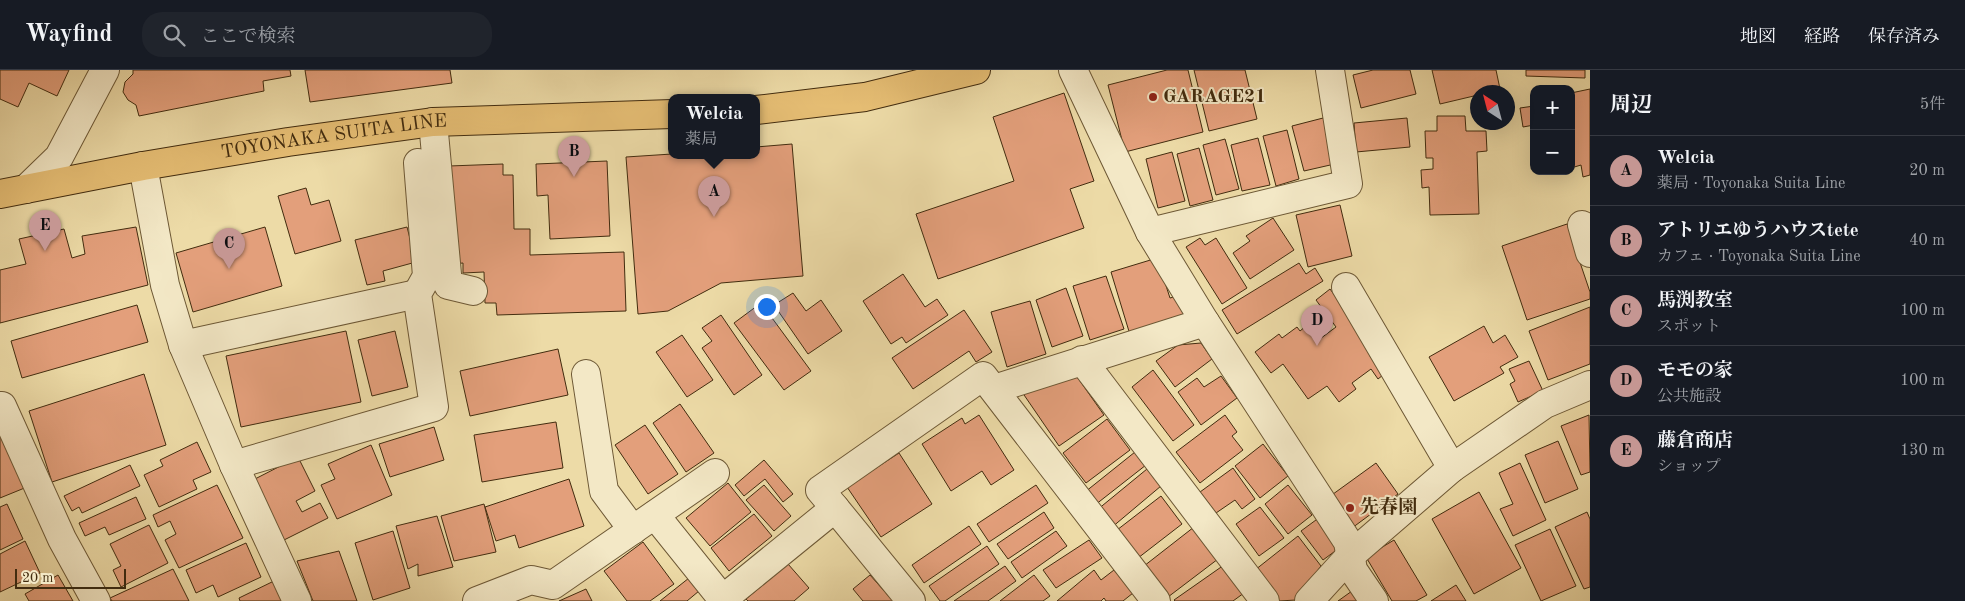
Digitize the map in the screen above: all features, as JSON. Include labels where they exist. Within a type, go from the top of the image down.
[{"type":"main road","points":[[760,110],[865,97],[976,70]]},
{"type":"main road","name":"TOYONAKA SUITA LINE","points":[[0,194],[143,166],[288,142],[433,122],[668,114]]},
{"type":"street","points":[[26,189],[59,157],[105,70]]},
{"type":"street","points":[[1074,70],[1150,232],[1205,322],[1348,542],[1353,570],[1374,601]]},
{"type":"street","points":[[1150,232],[1348,184],[1330,70]]},
{"type":"street","points":[[433,122],[448,285],[473,291]]},
{"type":"street","points":[[234,465],[434,407],[417,294],[427,276],[418,163]]},
{"type":"street","points":[[143,166],[164,285],[183,345],[234,465],[297,601]]},
{"type":"street","points":[[1582,225],[1590,253]]},
{"type":"street","points":[[1346,287],[1452,468]]},
{"type":"street","points":[[183,345],[417,294]]},
{"type":"street","points":[[994,389],[1205,322]]},
{"type":"street","points":[[1082,360],[1264,601]]},
{"type":"street","points":[[586,374],[604,491],[644,522],[723,600],[834,508]]},
{"type":"street","points":[[911,601],[820,490],[984,376],[1156,601]]},
{"type":"street","points":[[1309,601],[1350,556],[1452,468],[1545,404],[1590,385]]},
{"type":"street","points":[[2,406],[62,540],[96,601]]},
{"type":"street","points":[[477,601],[532,580],[552,585],[715,473]]},
{"type":"building","points":[[0,70],[69,70],[57,96],[29,83],[18,107],[0,99]]},
{"type":"building","points":[[133,70],[290,70],[291,76],[263,81],[264,91],[139,116],[136,105],[128,100],[123,92],[125,82],[133,74]]},
{"type":"building","points":[[305,70],[450,70],[452,83],[310,102]]},
{"type":"building","points":[[1167,70],[1188,70],[1203,132],[1125,152],[1108,85]]},
{"type":"building","points":[[1194,70],[1245,70],[1257,119],[1209,131]]},
{"type":"building","points":[[1373,70],[1410,70],[1416,94],[1361,108],[1353,75]]},
{"type":"building","points":[[1432,70],[1496,70],[1499,85],[1470,85],[1470,97],[1440,104]]},
{"type":"building","points":[[1526,70],[1585,70],[1585,78],[1526,76]]},
{"type":"building","points":[[1590,89],[1590,175],[1583,177],[1581,165],[1575,167],[1575,92]]},
{"type":"building","points":[[1064,93],[1094,181],[1070,189],[1084,228],[938,279],[916,214],[1014,181],[993,117]]},
{"type":"building","points":[[1530,107],[1530,126],[1523,127],[1520,108]]},
{"type":"building","points":[[1437,116],[1465,116],[1466,131],[1486,131],[1487,151],[1477,152],[1479,214],[1430,215],[1429,187],[1422,188],[1421,170],[1433,169],[1433,158],[1426,158],[1425,131],[1437,131]]},
{"type":"building","points":[[1327,117],[1339,163],[1304,171],[1292,126]]},
{"type":"building","points":[[1407,118],[1410,147],[1356,152],[1354,123]]},
{"type":"building","points":[[1287,130],[1299,179],[1276,186],[1263,136]]},
{"type":"building","points":[[1258,138],[1270,185],[1242,191],[1231,145]]},
{"type":"building","points":[[1225,139],[1239,189],[1216,195],[1203,145]]},
{"type":"building","points":[[792,144],[803,276],[721,283],[668,311],[638,314],[626,157],[668,154],[668,159],[760,159],[760,147]]},
{"type":"building","points":[[1199,148],[1213,200],[1190,206],[1177,154]]},
{"type":"building","points":[[1172,152],[1185,201],[1158,208],[1146,159]]},
{"type":"building","points":[[607,161],[610,236],[550,239],[548,195],[537,196],[536,164]]},
{"type":"building","points":[[503,164],[503,175],[513,175],[514,229],[530,229],[530,255],[624,252],[626,311],[497,315],[496,303],[485,303],[484,272],[463,273],[463,263],[452,264],[449,166]]},
{"type":"building","points":[[306,188],[311,205],[329,200],[341,241],[295,254],[278,196]]},
{"type":"building","points":[[1340,205],[1352,256],[1308,267],[1296,215]]},
{"type":"building","points":[[1273,218],[1294,250],[1250,279],[1233,253],[1250,241],[1246,236]]},
{"type":"building","points":[[1567,224],[1590,292],[1590,299],[1527,320],[1502,246]]},
{"type":"building","points":[[136,227],[148,285],[0,323],[0,270],[26,264],[19,239],[64,229],[72,258],[85,254],[82,236]]},
{"type":"building","points":[[265,227],[282,286],[193,312],[176,253]]},
{"type":"building","points":[[407,227],[416,262],[383,271],[385,281],[367,285],[355,240]]},
{"type":"building","points":[[1200,238],[1205,245],[1216,238],[1247,288],[1222,304],[1186,247]]},
{"type":"building","points":[[1157,258],[1170,298],[1181,295],[1188,320],[1131,338],[1111,272]]},
{"type":"building","points":[[1299,263],[1306,274],[1315,268],[1323,281],[1237,334],[1222,310]]},
{"type":"building","points":[[903,274],[925,307],[937,299],[948,315],[906,343],[902,337],[891,344],[863,301]]},
{"type":"building","points":[[1106,276],[1124,329],[1090,340],[1073,286]]},
{"type":"building","points":[[1066,288],[1083,336],[1052,347],[1036,300]]},
{"type":"building","points":[[1330,289],[1376,352],[1370,356],[1383,375],[1378,379],[1371,369],[1352,383],[1356,389],[1339,402],[1327,386],[1308,399],[1283,364],[1271,373],[1255,352],[1279,334],[1282,338],[1297,327],[1300,331],[1306,326],[1317,341],[1336,327],[1316,300]]},
{"type":"building","points":[[793,293],[806,311],[821,300],[842,331],[808,354],[774,305]]},
{"type":"building","points":[[1030,301],[1046,354],[1007,367],[991,312]]},
{"type":"building","points":[[761,303],[811,371],[784,390],[734,323]]},
{"type":"building","points":[[137,305],[148,342],[22,378],[11,341]]},
{"type":"building","points":[[1590,307],[1590,364],[1548,380],[1529,331]]},
{"type":"building","points":[[964,310],[992,352],[976,362],[969,351],[913,389],[892,358]]},
{"type":"building","points":[[721,315],[762,375],[734,395],[702,348],[712,341],[702,328]]},
{"type":"building","points":[[1484,326],[1493,343],[1505,335],[1518,357],[1500,367],[1504,373],[1454,401],[1429,357]]},
{"type":"building","points":[[346,331],[361,402],[241,427],[226,356]]},
{"type":"building","points":[[395,331],[408,387],[372,396],[358,340]]},
{"type":"building","points":[[682,335],[713,380],[687,397],[656,352]]},
{"type":"building","points":[[1201,343],[1212,359],[1175,387],[1156,361],[1178,345]]},
{"type":"building","points":[[558,349],[568,395],[470,416],[460,371]]},
{"type":"building","points":[[1529,361],[1543,391],[1518,402],[1510,384],[1515,381],[1509,369]]},
{"type":"building","points":[[1153,370],[1194,425],[1173,441],[1132,387]]},
{"type":"building","points":[[144,374],[166,445],[52,482],[29,411]]},
{"type":"building","points":[[1075,374],[1104,415],[1059,446],[1022,392]]},
{"type":"building","points":[[1221,376],[1237,398],[1201,425],[1178,392],[1197,378],[1204,387]]},
{"type":"building","points":[[680,404],[714,453],[686,472],[653,423]]},
{"type":"building","points":[[979,415],[1014,470],[991,485],[982,471],[951,491],[922,444],[962,418],[965,424]]},
{"type":"building","points":[[1225,415],[1237,432],[1232,436],[1243,450],[1200,483],[1176,452]]},
{"type":"building","points":[[1589,415],[1590,472],[1581,475],[1561,426]]},
{"type":"building","points":[[1107,419],[1130,450],[1086,483],[1063,453]]},
{"type":"building","points":[[556,422],[563,468],[482,482],[474,435]]},
{"type":"building","points":[[645,425],[678,474],[648,494],[615,445]]},
{"type":"building","points":[[0,426],[27,487],[0,498]]},
{"type":"building","points":[[434,427],[444,460],[390,477],[379,444]]},
{"type":"building","points":[[1558,441],[1578,489],[1545,503],[1525,455]]},
{"type":"building","points":[[197,442],[211,472],[193,480],[197,489],[159,507],[144,475],[163,466],[160,460]]},
{"type":"building","points":[[1263,444],[1288,476],[1260,498],[1235,466]]},
{"type":"building","points":[[371,445],[392,495],[337,519],[321,485],[335,479],[328,464]]},
{"type":"building","points":[[1135,452],[1146,465],[1095,505],[1085,492]]},
{"type":"building","points":[[899,453],[932,504],[881,537],[847,487]]},
{"type":"building","points":[[298,457],[315,491],[296,501],[302,512],[320,503],[328,518],[284,540],[253,480]]},
{"type":"building","points":[[764,460],[793,494],[783,502],[765,479],[744,496],[735,485]]},
{"type":"building","points":[[1376,463],[1398,494],[1352,528],[1329,497]]},
{"type":"building","points":[[1520,463],[1546,520],[1513,536],[1500,509],[1513,504],[1499,473]]},
{"type":"building","points":[[130,465],[140,486],[82,513],[79,507],[72,511],[64,496]]},
{"type":"building","points":[[1233,468],[1255,499],[1242,509],[1235,500],[1216,513],[1200,492]]},
{"type":"building","points":[[1147,469],[1161,486],[1111,528],[1097,510]]},
{"type":"building","points":[[569,479],[584,526],[519,548],[515,535],[496,541],[485,507]]},
{"type":"building","points":[[728,483],[751,512],[710,546],[686,518]]},
{"type":"building","points":[[217,485],[243,538],[179,568],[165,540],[176,534],[170,521],[158,527],[153,515]]},
{"type":"building","points":[[764,485],[791,516],[774,531],[746,500]]},
{"type":"building","points":[[1036,485],[1048,503],[989,542],[977,524]]},
{"type":"building","points":[[1288,485],[1312,515],[1288,534],[1265,504]]},
{"type":"building","points":[[1479,492],[1521,568],[1474,594],[1432,519]]},
{"type":"building","points":[[1161,496],[1182,524],[1138,558],[1117,530]]},
{"type":"building","points":[[136,497],[146,519],[109,535],[105,527],[85,536],[79,523]]},
{"type":"building","points":[[7,504],[23,539],[0,550],[0,507]]},
{"type":"building","points":[[484,504],[496,552],[454,561],[441,516]]},
{"type":"building","points":[[1260,507],[1284,538],[1259,556],[1236,524]]},
{"type":"building","points":[[1044,512],[1054,528],[1008,559],[997,544]]},
{"type":"building","points":[[1587,512],[1590,519],[1590,587],[1584,589],[1555,527]]},
{"type":"building","points":[[754,514],[772,536],[729,571],[711,548]]},
{"type":"building","points":[[437,516],[453,567],[418,576],[418,564],[408,569],[396,526]]},
{"type":"building","points":[[1320,517],[1342,546],[1323,560],[1301,531]]},
{"type":"building","points":[[149,525],[168,563],[121,587],[113,570],[121,566],[110,544]]},
{"type":"building","points":[[969,526],[981,544],[924,583],[912,565]]},
{"type":"building","points":[[1194,527],[1218,559],[1168,597],[1144,566]]},
{"type":"building","points":[[1550,529],[1576,586],[1541,601],[1515,545]]},
{"type":"building","points":[[393,531],[410,588],[373,600],[355,543]]},
{"type":"building","points":[[1056,531],[1067,546],[1022,578],[1011,562]]},
{"type":"building","points":[[1298,536],[1321,566],[1296,600],[1279,601],[1255,570]]},
{"type":"building","points":[[1089,540],[1102,558],[1056,588],[1043,570]]},
{"type":"building","points":[[1394,540],[1427,595],[1416,601],[1392,601],[1366,557]]},
{"type":"building","points":[[25,541],[40,573],[0,592],[0,554]]},
{"type":"building","points":[[643,542],[674,584],[650,601],[627,601],[604,571]]},
{"type":"building","points":[[246,543],[261,577],[218,597],[213,585],[196,593],[186,570]]},
{"type":"building","points":[[987,546],[999,564],[945,601],[940,601],[929,586]]},
{"type":"building","points":[[339,551],[357,601],[313,601],[297,561]]},
{"type":"building","points":[[788,564],[809,588],[794,601],[748,601],[746,599]]},
{"type":"building","points":[[1224,565],[1244,593],[1233,601],[1174,600]]},
{"type":"building","points":[[1005,566],[1016,581],[988,601],[954,601]]},
{"type":"building","points":[[173,569],[189,601],[112,601],[110,598]]},
{"type":"building","points":[[1094,570],[1101,580],[1114,570],[1133,593],[1123,601],[1106,601],[1104,598],[1101,601],[1057,601]]},
{"type":"building","points":[[58,575],[73,601],[29,601],[25,594]]},
{"type":"building","points":[[870,575],[893,601],[863,601],[853,589]]},
{"type":"building","points":[[1034,575],[1050,596],[1043,601],[1000,601]]},
{"type":"building","points":[[689,578],[699,591],[687,601],[660,601]]},
{"type":"building","points":[[276,580],[286,601],[240,601],[239,598]]},
{"type":"building","points":[[1456,585],[1466,601],[1431,601]]},
{"type":"building","points":[[586,589],[592,601],[559,601]]},
{"type":"building","points":[[1352,591],[1360,601],[1338,601]]},
{"type":"place","name":"GARAGE21","points":[[1153,97]]},
{"type":"place","name":"アトリエゆうハウスtete","points":[[574,177]]},
{"type":"place","name":"Welcia","points":[[714,217]]},
{"type":"place","name":"藤倉商店","points":[[45,251]]},
{"type":"place","name":"馬渕教室","points":[[229,269]]},
{"type":"place","name":"モモの家","points":[[1317,346]]},
{"type":"place","name":"先春園","points":[[1350,508]]}]
